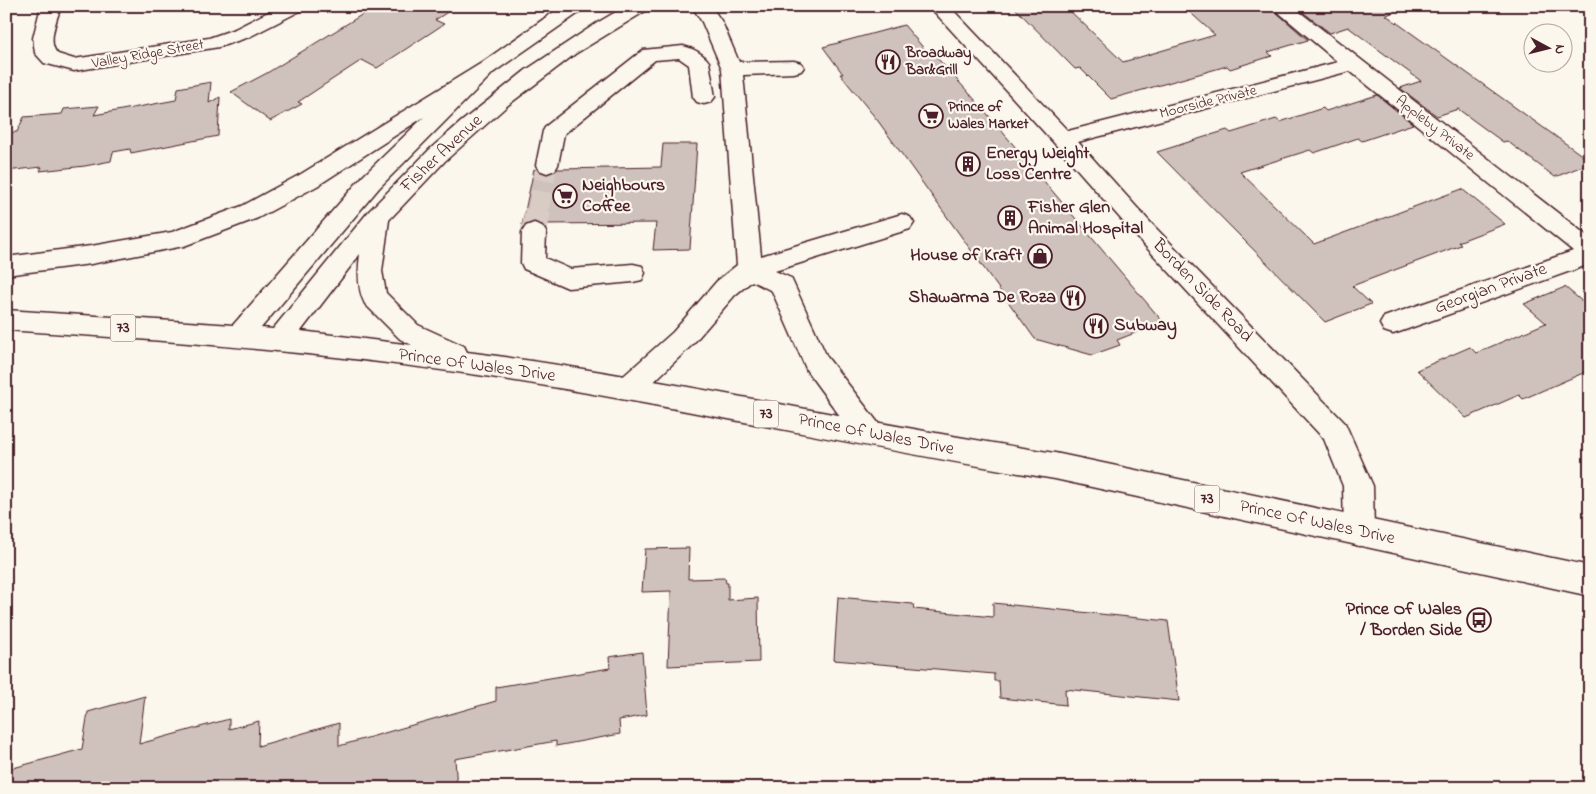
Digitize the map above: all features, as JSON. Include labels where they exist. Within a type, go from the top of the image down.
[{"type":"main road","name":"Valley Ridge Street","points":[[51,6],[43,34],[43,48],[50,58],[58,63],[74,66],[212,43],[242,33],[295,6]]},
{"type":"main road","name":"Fisher Avenue","points":[[239,336],[371,182],[487,68],[576,6]]},
{"type":"main road","name":"Fisher Avenue","points":[[279,340],[377,217],[431,160],[489,109],[557,57],[640,6]]},
{"type":"main road","points":[[701,6],[712,22],[732,69],[750,269]]},
{"type":"main road","name":"Borden Side Road","points":[[938,6],[1063,139],[1142,228],[1335,432],[1358,486],[1359,532]]},
{"type":"main road","name":"Appleby Private","points":[[1280,6],[1590,253]]},
{"type":"main road","points":[[548,165],[554,131],[650,54],[684,52],[699,62],[704,97]]},
{"type":"main road","name":"Moorside Private","points":[[1063,139],[1354,64]]},
{"type":"main road","points":[[732,69],[794,67]]},
{"type":"main road","points":[[6,266],[91,255],[175,240],[250,212],[309,180],[487,68]]},
{"type":"main road","points":[[377,217],[370,271],[374,297],[409,332],[476,364]]},
{"type":"main road","points":[[629,388],[682,339],[726,288],[750,269],[902,223]]},
{"type":"main road","points":[[534,232],[533,263],[568,279],[633,273]]},
{"type":"main road","name":"Georgian Private","points":[[1393,324],[1590,253]]},
{"type":"main road","points":[[750,269],[782,285],[816,363],[869,433]]},
{"type":"main road","name":"Prince Of Wales Drive","points":[[6,320],[313,343],[476,364],[629,388],[1055,466],[1590,581]]},
{"type":"building","points":[[376,6],[457,6],[435,20],[444,24],[377,68],[362,60],[298,102],[302,104],[270,121],[231,92],[267,73]]},
{"type":"building","points":[[1013,6],[1065,6],[1123,62],[1215,35],[1183,6],[1269,6],[1308,40],[1268,52],[1272,56],[1230,69],[1227,66],[1111,99],[1080,68],[1075,69]]},
{"type":"building","points":[[1295,6],[1391,6],[1392,13],[1386,15],[1590,161],[1590,163],[1555,177],[1507,141],[1503,142],[1458,109],[1437,116],[1400,88],[1421,81],[1348,27],[1330,33]]},
{"type":"building","points":[[904,25],[926,51],[930,50],[978,103],[1163,322],[1117,340],[1120,345],[1092,355],[1035,339],[878,121],[840,74],[843,74],[823,47]]},
{"type":"building","points":[[211,82],[209,103],[220,97],[218,136],[131,153],[130,149],[113,152],[111,161],[85,166],[40,171],[42,167],[6,171],[6,133],[17,132],[24,117],[62,114],[64,109],[99,106],[94,115],[176,100],[178,88]]},
{"type":"building","points":[[1377,95],[1413,124],[1362,141],[1358,138],[1314,153],[1310,150],[1240,172],[1314,244],[1462,189],[1505,224],[1458,242],[1461,245],[1352,286],[1371,304],[1325,322],[1157,152],[1227,130],[1231,133],[1276,119],[1280,122],[1323,108],[1326,111]]},
{"type":"building","points":[[663,144],[697,144],[690,249],[653,250],[656,223],[543,224],[533,221],[522,225],[534,169],[548,175],[558,169],[661,167]]},
{"type":"building","points":[[1565,287],[1590,308],[1590,370],[1523,399],[1519,395],[1466,418],[1417,370],[1470,347],[1476,353],[1546,323],[1524,304]]},
{"type":"building","points":[[689,548],[688,579],[725,578],[726,583],[728,583],[728,600],[758,598],[759,662],[668,666],[671,591],[642,592],[645,549]]},
{"type":"building","points":[[838,597],[913,604],[914,609],[993,617],[993,603],[1168,621],[1179,701],[1065,689],[1066,705],[1000,698],[999,681],[994,681],[994,674],[834,660]]},
{"type":"building","points":[[642,652],[647,715],[619,720],[620,734],[556,746],[556,741],[455,759],[457,788],[6,788],[6,770],[82,749],[88,712],[145,696],[139,744],[229,719],[229,729],[259,721],[258,746],[339,723],[339,746],[496,701],[496,687],[610,668],[609,657]]},
{"type":"tunnel","points":[[538,212],[547,165]]},
{"type":"tunnel","points":[[534,232],[538,210]]},
{"type":"place","name":"Broadway Bar&Grill","points":[[888,62]]},
{"type":"place","name":"Prince of Wales Market","points":[[931,116]]},
{"type":"place","name":"Energy Weight Loss Centre","points":[[968,164]]},
{"type":"place","name":"Neighbours Coffee","points":[[565,196]]},
{"type":"place","name":"Fisher Glen Animal Hospital","points":[[1010,218]]},
{"type":"place","name":"House of Kraft","points":[[1040,256]]},
{"type":"place","name":"Shawarma De Roza","points":[[1073,298]]},
{"type":"place","name":"Subway","points":[[1096,326]]},
{"type":"place","name":"Prince Of Wales / Borden Side","points":[[1479,620]]}]
